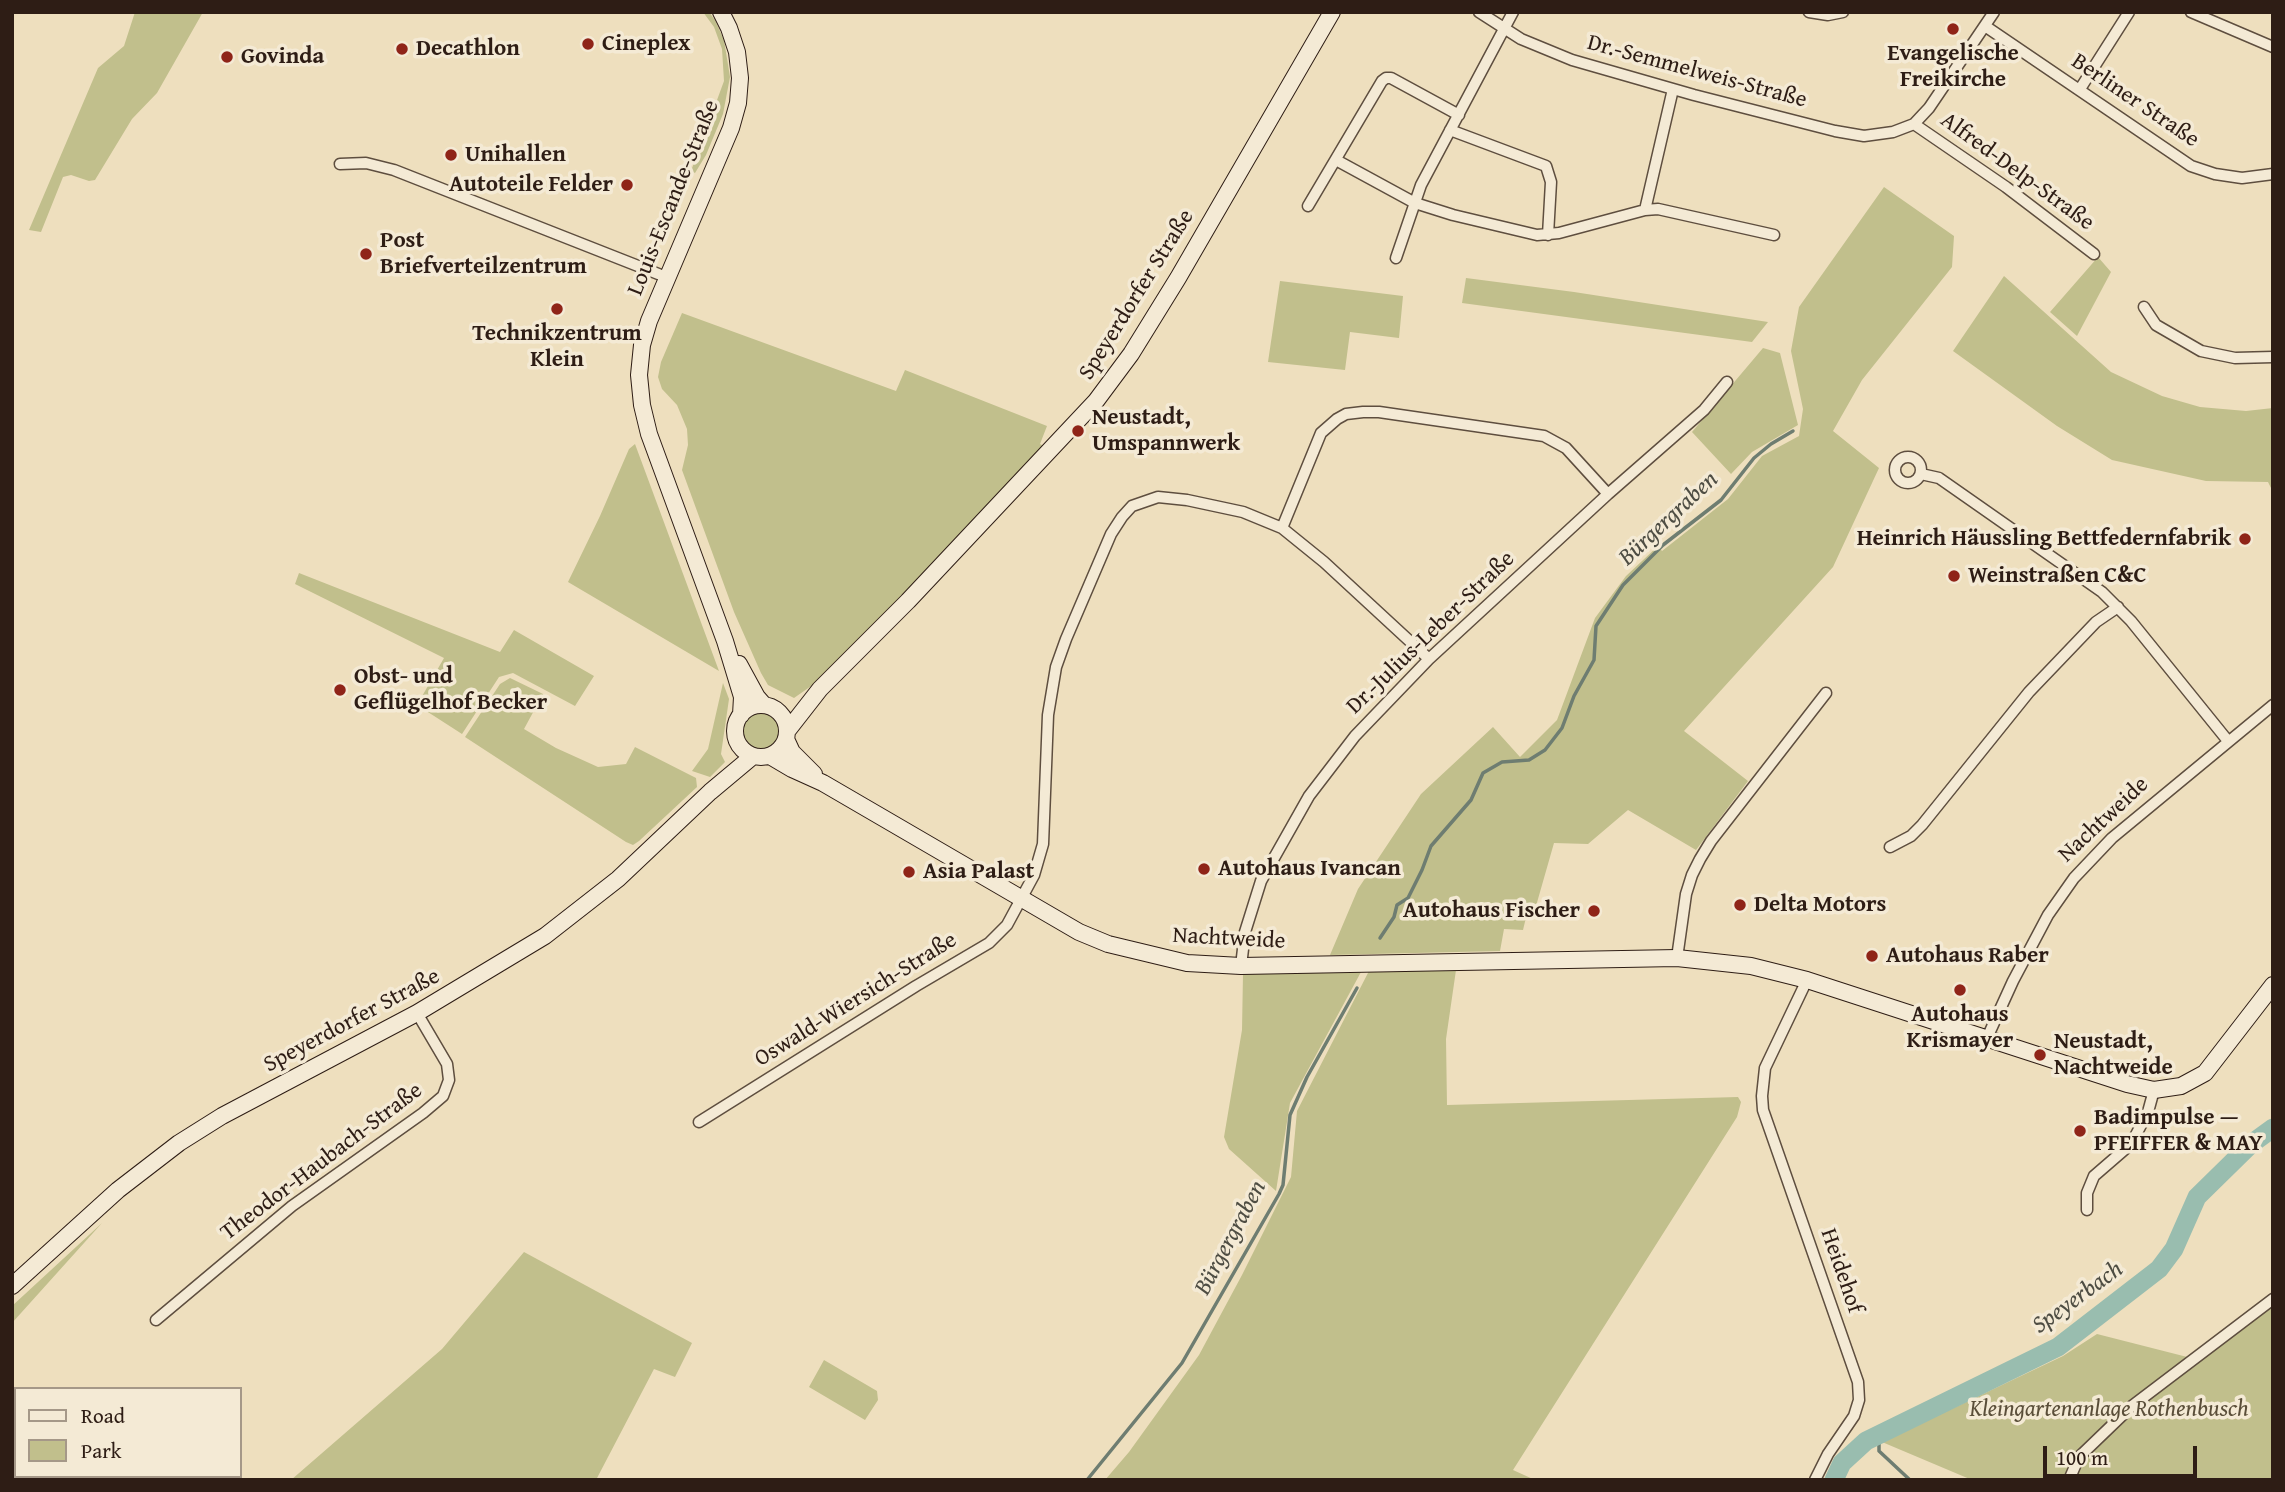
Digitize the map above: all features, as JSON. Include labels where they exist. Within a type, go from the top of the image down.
[{"type":"street","name":"Louis-Escande-Straße","points":[[721,12],[737,52],[740,78],[738,103],[731,128],[649,321],[642,345],[639,375],[649,434],[725,641],[742,700],[741,715]]},
{"type":"street","name":"Speyerdorfer Straße","points":[[787,735],[820,689],[908,601],[1096,401],[1131,354],[1178,278],[1332,12]]},
{"type":"street","name":"Dr.-Semmelweis-Straße","points":[[1479,12],[1505,30],[1572,60],[1673,89],[1853,135],[1885,134],[1914,124]]},
{"type":"street","points":[[1396,258],[1422,185],[1513,12]]},
{"type":"street","points":[[1809,12],[1828,15],[1843,12]]},
{"type":"street","points":[[1914,124],[1929,107],[1994,12]]},
{"type":"street","points":[[2080,89],[2129,12]]},
{"type":"street","points":[[2191,12],[2273,47]]},
{"type":"street","name":"Berliner Straße","points":[[1984,26],[2178,158],[2202,171],[2242,178],[2273,174]]},
{"type":"street","points":[[1308,206],[1386,78],[1391,78],[1459,115]]},
{"type":"street","points":[[1645,210],[1673,89]]},
{"type":"street","name":"Alfred-Delp-Straße","points":[[1914,124],[2006,187],[2094,254]]},
{"type":"street","points":[[1451,130],[1546,166],[1551,182],[1548,235]]},
{"type":"street","points":[[1336,160],[1415,203],[1526,233],[1548,235],[1645,210],[1665,210],[1774,235]]},
{"type":"street","points":[[340,164],[366,163],[394,170],[666,277]]},
{"type":"street","points":[[2144,307],[2156,325],[2201,351],[2235,358],[2273,358]]},
{"type":"street","name":"Dr.-Julius-Leber-Straße","points":[[1241,966],[1245,932],[1261,881],[1309,796],[1355,736],[1429,659],[1608,494],[1704,410],[1727,382]]},
{"type":"street","points":[[1282,528],[1321,433],[1337,419],[1363,412],[1544,436],[1566,448],[1608,494]]},
{"type":"street","points":[[1921,474],[1939,478],[2102,592],[2118,607],[2228,741]]},
{"type":"street","name":"Oswald-Wiersich-Straße","points":[[699,1122],[989,943],[1007,925],[1034,875],[1043,844],[1048,715],[1056,667],[1111,534],[1132,506],[1158,497],[1175,498],[1243,512],[1282,528],[1324,562],[1429,659]]},
{"type":"street","points":[[1890,847],[1911,836],[1922,825],[2029,692],[2096,622],[2118,607]]},
{"type":"street","name":"Louis-Escande-Straße","points":[[725,641],[757,697],[769,707]]},
{"type":"street","name":"Speyerdorfer Straße","points":[[769,707],[787,707],[820,689]]},
{"type":"street","points":[[1677,958],[1686,894],[1700,859],[1711,841],[1826,693]]},
{"type":"street","name":"Nachtweide","points":[[1987,1038],[2048,915],[2074,878],[2112,838],[2273,705]]},
{"type":"street","points":[[753,706],[769,707],[785,720],[787,735],[779,751],[762,756],[744,751],[738,744],[736,727],[741,715],[753,706]]},
{"type":"street","name":"Nachtweide","points":[[787,735],[794,755],[823,783]]},
{"type":"street","name":"Speyerdorfer Straße","points":[[710,792],[738,744]]},
{"type":"street","name":"Speyerdorfer Straße","points":[[12,1286],[118,1190],[180,1143],[222,1116],[417,1013],[518,954],[571,918],[618,879],[710,792],[762,756]]},
{"type":"street","name":"Nachtweide","points":[[762,756],[823,783],[1057,920],[1108,944],[1187,963],[1241,966],[1677,958],[1751,966],[1807,980],[2127,1084],[2154,1090],[2181,1086],[2205,1073],[2273,985]]},
{"type":"street","name":"Heidehof","points":[[1807,980],[1765,1068],[1762,1080],[1763,1110],[1858,1382],[1859,1400],[1854,1416],[1828,1454],[1815,1480]]},
{"type":"street","name":"Theodor-Haubach-Straße","points":[[156,1320],[292,1206],[443,1096],[449,1080],[447,1064],[417,1013]]},
{"type":"street","points":[[2087,1210],[2087,1193],[2094,1176],[2131,1144],[2148,1112],[2154,1090]]},
{"type":"street","points":[[2069,1480],[2079,1457],[2132,1406],[2273,1299]]},
{"type":"green space","points":[[135,12],[203,12],[157,93],[132,119],[95,180],[89,181],[71,175],[63,177],[41,232],[29,230],[98,68],[124,46]]},
{"type":"green space","points":[[703,12],[709,12],[715,20],[724,40],[730,77],[723,114],[706,155],[695,173],[691,171],[724,81],[722,49],[714,27]]},
{"type":"green space","points":[[1884,187],[1954,236],[1952,267],[1862,380],[1833,431],[1879,468],[1833,567],[1684,731],[1748,781],[1696,850],[1628,810],[1588,844],[1554,843],[1536,906],[1529,905],[1523,930],[1504,929],[1500,951],[1330,955],[1358,889],[1421,794],[1493,727],[1520,757],[1557,720],[1595,618],[1626,576],[1658,546],[1662,551],[1728,499],[1762,456],[1799,436],[1803,409],[1791,351],[1799,307]]},
{"type":"green space","points":[[2098,257],[2111,272],[2077,336],[2050,312]]},
{"type":"green space","points":[[2004,276],[2111,372],[2162,396],[2200,407],[2246,411],[2273,408],[2273,492],[2268,482],[2206,481],[2112,460],[2057,426],[1953,351]]},
{"type":"green space","points":[[1466,278],[1768,322],[1752,342],[1462,303]]},
{"type":"green space","points":[[1280,281],[1403,296],[1399,338],[1350,332],[1345,370],[1268,362]]},
{"type":"green space","points":[[682,313],[896,391],[905,370],[1047,426],[1040,444],[1047,448],[973,528],[814,684],[794,698],[768,685],[761,673],[734,612],[682,470],[688,445],[687,429],[677,405],[662,389],[658,377],[661,362]]},
{"type":"green space","points":[[1763,348],[1780,353],[1798,425],[1752,452],[1731,474],[1692,432]]},
{"type":"green space","points":[[635,444],[719,671],[568,582],[629,449]]},
{"type":"green space","points":[[299,573],[500,652],[514,630],[594,676],[575,706],[513,673],[499,677],[462,734],[417,705],[444,658],[295,584]]},
{"type":"green space","points":[[510,678],[543,694],[524,729],[556,748],[598,767],[626,764],[635,747],[696,778],[697,787],[639,841],[633,845],[626,842],[465,737],[500,684]]},
{"type":"green space","points":[[723,683],[729,699],[721,754],[725,762],[710,777],[692,771],[708,749]]},
{"type":"green space","points":[[762,711],[777,717],[783,732],[777,747],[762,753],[747,747],[741,732],[747,717]]},
{"type":"green space","points":[[1456,970],[1446,1039],[1447,1105],[1738,1097],[1741,1102],[1737,1117],[1513,1470],[1535,1480],[1105,1480],[1129,1452],[1199,1355],[1242,1275],[1291,1177],[1297,1111],[1369,971]]},
{"type":"green space","points":[[1361,972],[1290,1103],[1276,1191],[1229,1149],[1224,1137],[1242,1030],[1243,974]]},
{"type":"green space","points":[[102,1223],[12,1323],[12,1306]]},
{"type":"green space","points":[[524,1252],[692,1343],[675,1377],[654,1369],[596,1480],[291,1480],[442,1349]]},
{"type":"green space","name":"Kleingartenanlage Rothenbusch","points":[[2273,1304],[2273,1480],[1972,1480],[1882,1442],[2063,1356],[2097,1334],[2199,1360]]},
{"type":"green space","points":[[824,1360],[877,1391],[878,1400],[865,1420],[809,1387]]},
{"type":"waterway","name":"Bürgergraben","points":[[1380,938],[1394,917],[1397,905],[1408,898],[1431,846],[1471,800],[1483,773],[1502,762],[1529,760],[1545,750],[1562,728],[1574,696],[1594,660],[1596,626],[1623,585],[1663,545],[1721,500],[1754,458],[1793,431]]},
{"type":"waterway","name":"Bürgergraben","points":[[1087,1480],[1182,1363],[1279,1194],[1283,1185],[1290,1115],[1307,1077],[1357,988]]},
{"type":"waterway","name":"Speyerbach","points":[[1834,1480],[1842,1463],[1866,1441],[2058,1347],[2159,1269],[2174,1249],[2197,1197],[2251,1144],[2273,1128]]},
{"type":"waterway","points":[[1879,1435],[1879,1451],[1910,1480]]},
{"type":"place","name":"Evangelische Freikirche","points":[[1953,29]]},
{"type":"place","name":"Cineplex","points":[[588,44]]},
{"type":"place","name":"Decathlon","points":[[402,49]]},
{"type":"place","name":"Govinda","points":[[227,57]]},
{"type":"place","name":"Unihallen","points":[[451,155]]},
{"type":"place","name":"Autoteile Felder","points":[[627,185]]},
{"type":"place","name":"Post Briefverteilzentrum","points":[[366,254]]},
{"type":"place","name":"Technikzentrum Klein","points":[[557,309]]},
{"type":"place","name":"Neustadt, Umspannwerk","points":[[1078,431]]},
{"type":"place","name":"Heinrich Häussling Bettfedernfabrik","points":[[2245,539]]},
{"type":"place","name":"Weinstraßen C&C","points":[[1954,576]]},
{"type":"place","name":"Obst- und Geflügelhof Becker","points":[[340,690]]},
{"type":"place","name":"Autohaus Ivancan","points":[[1204,869]]},
{"type":"place","name":"Asia Palast","points":[[909,872]]},
{"type":"place","name":"Delta Motors","points":[[1740,905]]},
{"type":"place","name":"Autohaus Fischer","points":[[1594,911]]},
{"type":"place","name":"Autohaus Raber","points":[[1872,956]]},
{"type":"place","name":"Autohaus Krismayer","points":[[1960,990]]},
{"type":"place","name":"Neustadt, Nachtweide","points":[[2040,1055]]},
{"type":"place","name":"Badimpulse — PFEIFFER & MAY","points":[[2080,1131]]}]
